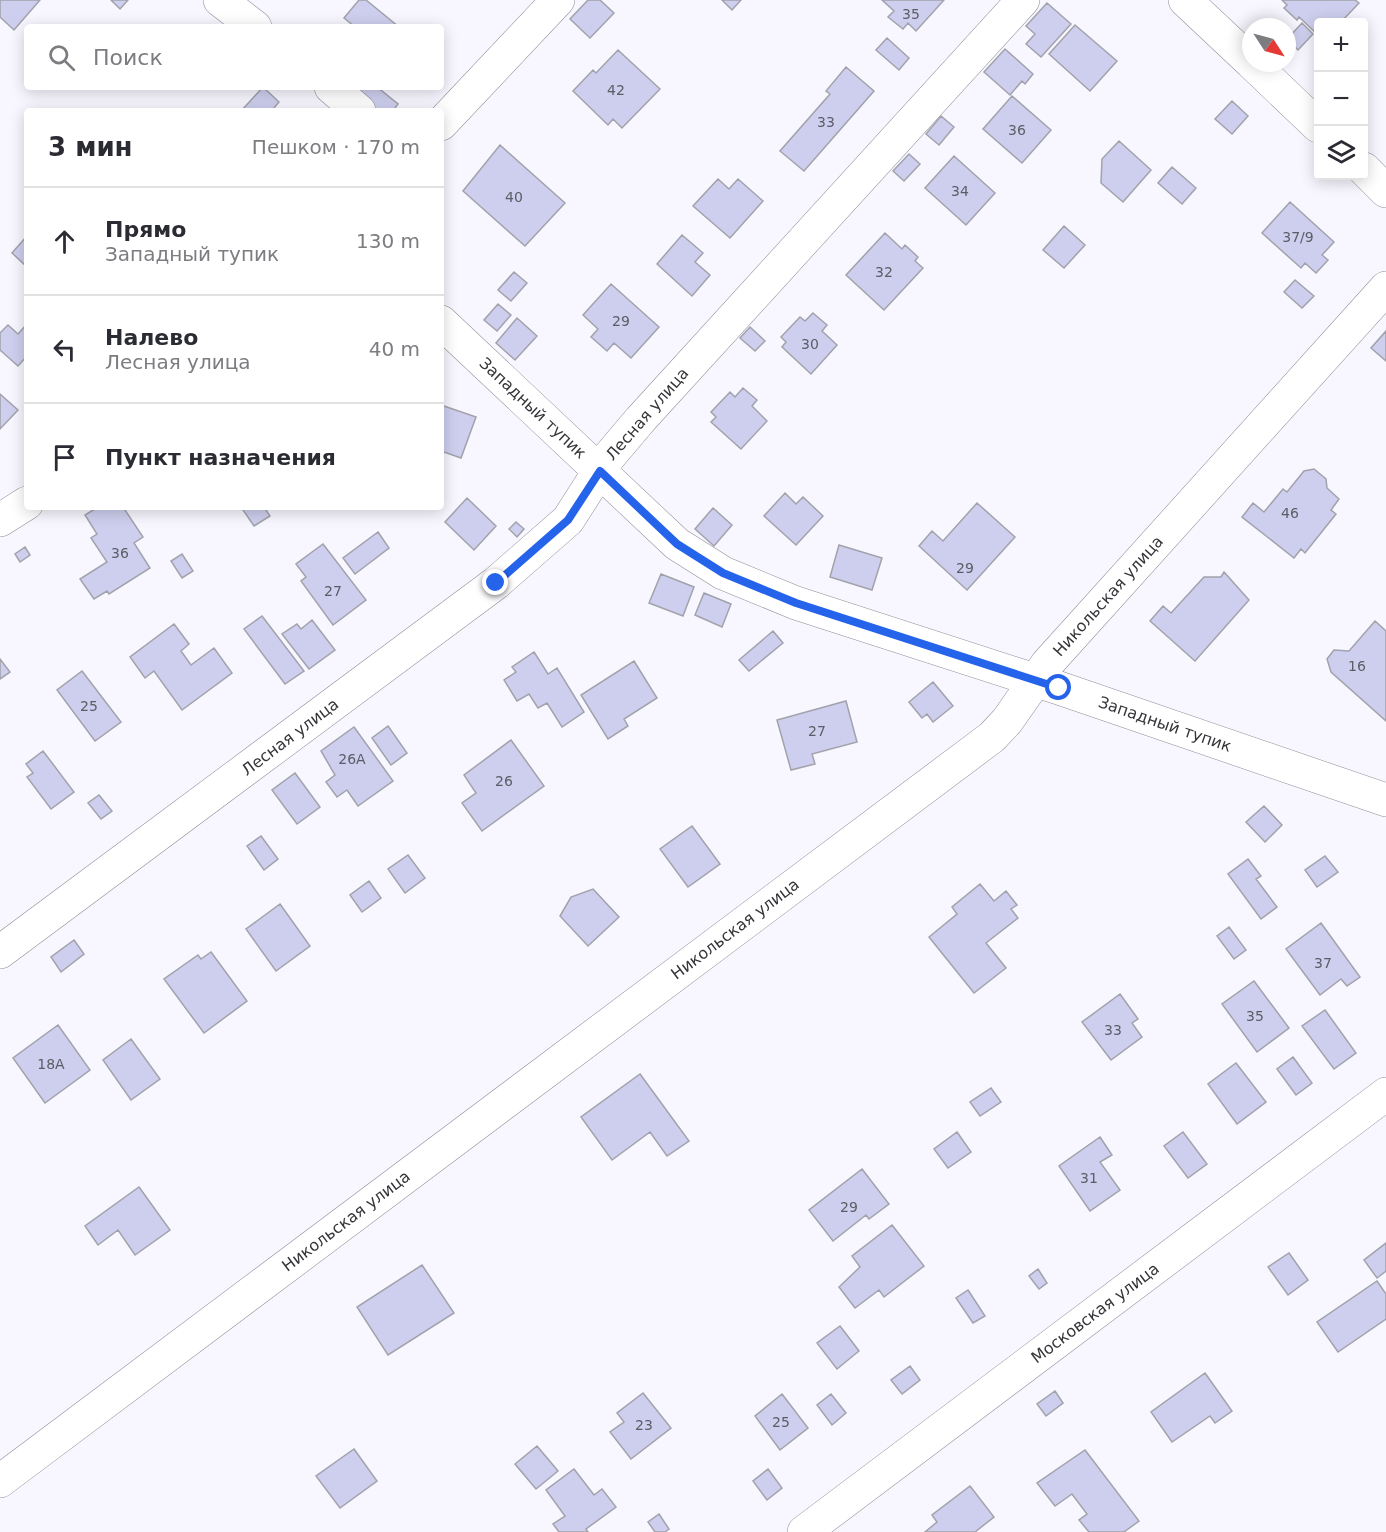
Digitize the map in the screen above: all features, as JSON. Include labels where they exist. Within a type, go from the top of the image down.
[{"type":"street","points":[[220,0],[251,24]]},
{"type":"street","points":[[444,121],[558,0]]},
{"type":"street","name":"Лесная улица","points":[[0,952],[496,583],[568,520],[600,471],[640,420],[1023,0]]},
{"type":"street","points":[[1185,0],[1242,54]]},
{"type":"street","points":[[1261,72],[1314,122]]},
{"type":"street","points":[[334,90],[356,108]]},
{"type":"street","points":[[1368,173],[1386,191]]},
{"type":"street","name":"Никольская улица","points":[[0,1481],[992,737],[1007,721],[1047,664],[1386,288]]},
{"type":"street","name":"Западный тупик","points":[[444,325],[677,544],[723,573],[796,603],[1036,680],[1386,800]]},
{"type":"street","points":[[0,520],[24,505]]},
{"type":"street","name":"Московская улица","points":[[804,1532],[1386,1094]]},
{"type":"building","points":[[0,0],[40,0],[14,30],[0,17]]},
{"type":"building","points":[[111,0],[128,0],[120,9]]},
{"type":"building","points":[[359,0],[366,0],[395,24],[351,24],[344,18]]},
{"type":"building","points":[[588,0],[600,0],[614,13],[590,38],[570,19]]},
{"type":"building","points":[[722,0],[741,0],[732,10]]},
{"type":"building","points":[[882,0],[944,0],[916,31],[908,23],[903,29],[888,17],[894,11]]},
{"type":"building","points":[[1282,0],[1355,0],[1359,3],[1345,18],[1314,18],[1314,31],[1299,17],[1297,20],[1284,8],[1287,5]]},
{"type":"building","points":[[1047,3],[1071,24],[1041,57],[1026,44],[1035,34],[1026,26]]},
{"type":"building","points":[[1302,23],[1313,34],[1298,50],[1296,48],[1296,29]]},
{"type":"building","points":[[1075,25],[1117,61],[1090,91],[1049,54]]},
{"type":"building","points":[[887,38],[909,58],[899,70],[876,50]]},
{"type":"building","points":[[1005,49],[1033,74],[1025,84],[1022,81],[1010,95],[984,72]]},
{"type":"building","points":[[618,50],[660,89],[622,128],[613,119],[608,125],[573,91],[593,70],[596,73]]},
{"type":"building","points":[[846,67],[874,91],[804,171],[780,151],[830,94],[826,91]]},
{"type":"building","points":[[260,90],[266,90],[279,102],[274,108],[244,108]]},
{"type":"building","points":[[356,90],[381,90],[398,104],[395,108],[372,108]]},
{"type":"building","points":[[1012,96],[1051,130],[1022,163],[983,129]]},
{"type":"building","points":[[1232,101],[1248,116],[1232,134],[1215,119]]},
{"type":"building","points":[[941,116],[954,127],[939,145],[926,134]]},
{"type":"building","points":[[1119,141],[1151,170],[1123,202],[1101,183],[1102,159]]},
{"type":"building","points":[[500,145],[565,203],[525,246],[463,191]]},
{"type":"building","points":[[909,154],[920,164],[904,181],[893,171]]},
{"type":"building","points":[[954,156],[995,193],[966,225],[925,188]]},
{"type":"building","points":[[1172,167],[1196,188],[1182,204],[1158,183]]},
{"type":"building","points":[[718,179],[729,189],[738,179],[763,201],[730,238],[693,206]]},
{"type":"building","points":[[1290,202],[1334,242],[1322,255],[1328,260],[1316,273],[1305,263],[1301,268],[1262,233]]},
{"type":"building","points":[[1064,226],[1085,245],[1064,268],[1043,250]]},
{"type":"building","points":[[885,233],[902,249],[905,245],[918,257],[915,261],[923,268],[884,310],[846,275]]},
{"type":"building","points":[[682,235],[703,253],[695,262],[710,275],[692,296],[657,264]]},
{"type":"building","points":[[24,239],[24,264],[12,253]]},
{"type":"building","points":[[514,272],[527,283],[511,301],[498,290]]},
{"type":"building","points":[[1295,280],[1314,296],[1302,308],[1284,292]]},
{"type":"building","points":[[611,284],[659,327],[631,358],[614,343],[607,351],[591,337],[598,329],[583,315]]},
{"type":"building","points":[[498,304],[511,315],[497,331],[484,320]]},
{"type":"building","points":[[813,313],[827,325],[822,331],[837,345],[811,374],[782,347],[786,342],[781,337],[800,317],[805,321]]},
{"type":"building","points":[[517,318],[537,336],[515,360],[496,343]]},
{"type":"building","points":[[8,325],[18,334],[24,327],[24,359],[18,366],[0,350],[0,333]]},
{"type":"building","points":[[750,327],[765,341],[755,351],[740,338]]},
{"type":"building","points":[[1386,331],[1386,361],[1371,348]]},
{"type":"building","points":[[743,388],[757,400],[752,406],[767,421],[741,449],[711,422],[716,417],[711,412],[730,392],[735,397]]},
{"type":"building","points":[[0,394],[18,410],[0,429]]},
{"type":"building","points":[[444,406],[476,417],[461,458],[444,452]]},
{"type":"building","points":[[1314,469],[1326,479],[1327,488],[1339,499],[1331,510],[1336,514],[1305,553],[1301,549],[1294,558],[1242,517],[1253,503],[1264,512],[1283,489],[1287,492],[1304,471]]},
{"type":"building","points":[[785,493],[796,504],[803,497],[823,516],[796,545],[764,516]]},
{"type":"building","points":[[467,498],[496,526],[474,550],[445,522]]},
{"type":"building","points":[[977,503],[1015,537],[967,590],[919,546],[932,531],[943,541]]},
{"type":"building","points":[[713,508],[732,525],[714,546],[695,529]]},
{"type":"building","points":[[93,510],[125,510],[143,537],[134,543],[150,568],[109,594],[107,591],[94,599],[80,579],[107,562],[91,538],[97,534],[85,515]]},
{"type":"building","points":[[243,510],[266,510],[270,516],[254,526]]},
{"type":"building","points":[[516,522],[524,529],[517,537],[509,529]]},
{"type":"building","points":[[378,532],[389,548],[355,574],[343,558]]},
{"type":"building","points":[[323,544],[366,600],[333,625],[301,581],[306,577],[296,564]]},
{"type":"building","points":[[839,545],[882,558],[872,590],[830,577]]},
{"type":"building","points":[[25,547],[30,555],[20,562],[15,554]]},
{"type":"building","points":[[182,554],[193,571],[182,578],[171,561]]},
{"type":"building","points":[[1224,572],[1249,600],[1195,661],[1150,621],[1163,606],[1171,613],[1204,577],[1221,577]]},
{"type":"building","points":[[661,574],[694,587],[683,616],[649,603]]},
{"type":"building","points":[[704,593],[731,604],[722,627],[695,615]]},
{"type":"building","points":[[262,616],[304,671],[285,684],[244,629]]},
{"type":"building","points":[[312,620],[335,650],[309,669],[282,634],[297,624],[301,629]]},
{"type":"building","points":[[1375,621],[1386,631],[1386,721],[1331,672],[1327,659],[1334,650],[1349,651]]},
{"type":"building","points":[[174,624],[189,644],[181,651],[191,665],[214,648],[232,673],[182,710],[154,671],[145,678],[130,657]]},
{"type":"building","points":[[773,631],[783,643],[749,671],[739,660]]},
{"type":"building","points":[[534,652],[548,674],[557,668],[584,712],[562,727],[547,703],[538,708],[529,694],[517,701],[504,680],[516,672],[512,667]]},
{"type":"building","points":[[0,659],[10,672],[0,679]]},
{"type":"building","points":[[634,661],[657,698],[624,719],[628,726],[608,739],[581,695]]},
{"type":"building","points":[[82,671],[121,722],[95,741],[57,690]]},
{"type":"building","points":[[933,682],[953,706],[933,722],[927,714],[922,718],[909,702]]},
{"type":"building","points":[[846,701],[857,742],[812,754],[815,764],[791,770],[777,720]]},
{"type":"building","points":[[388,726],[407,753],[391,765],[372,738]]},
{"type":"building","points":[[354,727],[393,781],[358,806],[347,790],[337,797],[326,782],[335,775],[321,751]]},
{"type":"building","points":[[511,740],[544,786],[482,831],[462,803],[476,793],[464,775]]},
{"type":"building","points":[[43,751],[74,792],[51,809],[27,777],[33,773],[26,764]]},
{"type":"building","points":[[295,773],[320,807],[297,824],[272,790]]},
{"type":"building","points":[[99,795],[112,811],[101,819],[88,803]]},
{"type":"building","points":[[1264,806],[1282,825],[1265,842],[1246,822]]},
{"type":"building","points":[[692,826],[720,864],[688,887],[660,849]]},
{"type":"building","points":[[261,836],[278,859],[264,870],[247,846]]},
{"type":"building","points":[[408,855],[425,878],[405,893],[388,869]]},
{"type":"building","points":[[1325,856],[1338,872],[1317,887],[1305,870]]},
{"type":"building","points":[[1248,859],[1261,876],[1256,879],[1277,907],[1261,919],[1228,874]]},
{"type":"building","points":[[369,881],[381,898],[362,912],[350,895]]},
{"type":"building","points":[[980,884],[994,901],[1006,891],[1017,905],[1011,909],[1018,918],[986,943],[1006,968],[974,993],[929,937],[957,914],[952,907]]},
{"type":"building","points":[[593,889],[619,917],[588,946],[560,916],[571,897]]},
{"type":"building","points":[[280,904],[310,946],[276,971],[246,929]]},
{"type":"building","points":[[1321,923],[1360,977],[1347,986],[1341,979],[1320,995],[1286,949]]},
{"type":"building","points":[[1229,927],[1246,950],[1234,959],[1217,936]]},
{"type":"building","points":[[74,940],[84,954],[61,972],[51,957]]},
{"type":"building","points":[[211,952],[247,1001],[204,1033],[164,979],[198,955],[201,959]]},
{"type":"building","points":[[1254,981],[1289,1028],[1257,1052],[1222,1004]]},
{"type":"building","points":[[1120,994],[1138,1019],[1132,1023],[1142,1037],[1111,1060],[1082,1022]]},
{"type":"building","points":[[1325,1010],[1356,1053],[1334,1069],[1302,1026]]},
{"type":"building","points":[[58,1025],[90,1070],[45,1103],[13,1058]]},
{"type":"building","points":[[131,1039],[160,1079],[131,1100],[103,1060]]},
{"type":"building","points":[[1293,1057],[1312,1083],[1296,1095],[1277,1069]]},
{"type":"building","points":[[1236,1063],[1266,1102],[1237,1124],[1208,1084]]},
{"type":"building","points":[[640,1074],[689,1141],[667,1156],[650,1132],[612,1160],[581,1117]]},
{"type":"building","points":[[991,1088],[1001,1102],[980,1116],[970,1102]]},
{"type":"building","points":[[957,1132],[971,1152],[948,1168],[934,1149]]},
{"type":"building","points":[[1183,1132],[1207,1164],[1188,1178],[1164,1146]]},
{"type":"building","points":[[1100,1137],[1112,1155],[1100,1162],[1120,1190],[1090,1211],[1059,1166]]},
{"type":"building","points":[[862,1169],[889,1204],[869,1219],[866,1215],[833,1241],[809,1210]]},
{"type":"building","points":[[139,1187],[170,1230],[135,1255],[118,1230],[98,1245],[85,1226]]},
{"type":"building","points":[[892,1225],[924,1266],[884,1297],[879,1290],[855,1308],[839,1287],[860,1267],[852,1256]]},
{"type":"building","points":[[1386,1243],[1386,1271],[1377,1278],[1364,1260]]},
{"type":"building","points":[[1289,1253],[1308,1280],[1288,1295],[1268,1267]]},
{"type":"building","points":[[422,1265],[454,1313],[388,1355],[357,1307]]},
{"type":"building","points":[[1038,1269],[1047,1283],[1039,1289],[1029,1276]]},
{"type":"building","points":[[1377,1281],[1386,1294],[1386,1319],[1338,1352],[1317,1322]]},
{"type":"building","points":[[968,1290],[985,1316],[973,1323],[956,1298]]},
{"type":"building","points":[[840,1326],[859,1351],[837,1369],[817,1343]]},
{"type":"building","points":[[910,1366],[920,1380],[902,1394],[891,1380]]},
{"type":"building","points":[[1205,1373],[1232,1411],[1215,1423],[1210,1416],[1172,1442],[1151,1412]]},
{"type":"building","points":[[1055,1391],[1063,1403],[1046,1416],[1037,1404]]},
{"type":"building","points":[[643,1393],[671,1428],[631,1459],[610,1432],[624,1422],[617,1413]]},
{"type":"building","points":[[782,1394],[808,1428],[780,1450],[755,1416]]},
{"type":"building","points":[[831,1394],[846,1413],[832,1425],[817,1405]]},
{"type":"building","points":[[537,1446],[558,1471],[536,1489],[515,1464]]},
{"type":"building","points":[[354,1449],[377,1481],[340,1508],[316,1476]]},
{"type":"building","points":[[1085,1450],[1139,1521],[1124,1532],[1089,1532],[1079,1520],[1087,1514],[1072,1494],[1055,1506],[1037,1483]]},
{"type":"building","points":[[574,1469],[594,1495],[602,1489],[616,1507],[586,1529],[588,1532],[559,1532],[553,1524],[565,1516],[546,1490]]},
{"type":"building","points":[[768,1469],[782,1488],[767,1500],[753,1481]]},
{"type":"building","points":[[970,1486],[994,1517],[975,1532],[925,1532],[937,1522],[932,1515]]},
{"type":"building","points":[[659,1514],[669,1529],[665,1532],[655,1532],[648,1522]]},
{"type":"route","points":[[496,583],[548,540],[568,520],[600,471],[677,544],[723,573],[796,603],[1059,688]]}]
